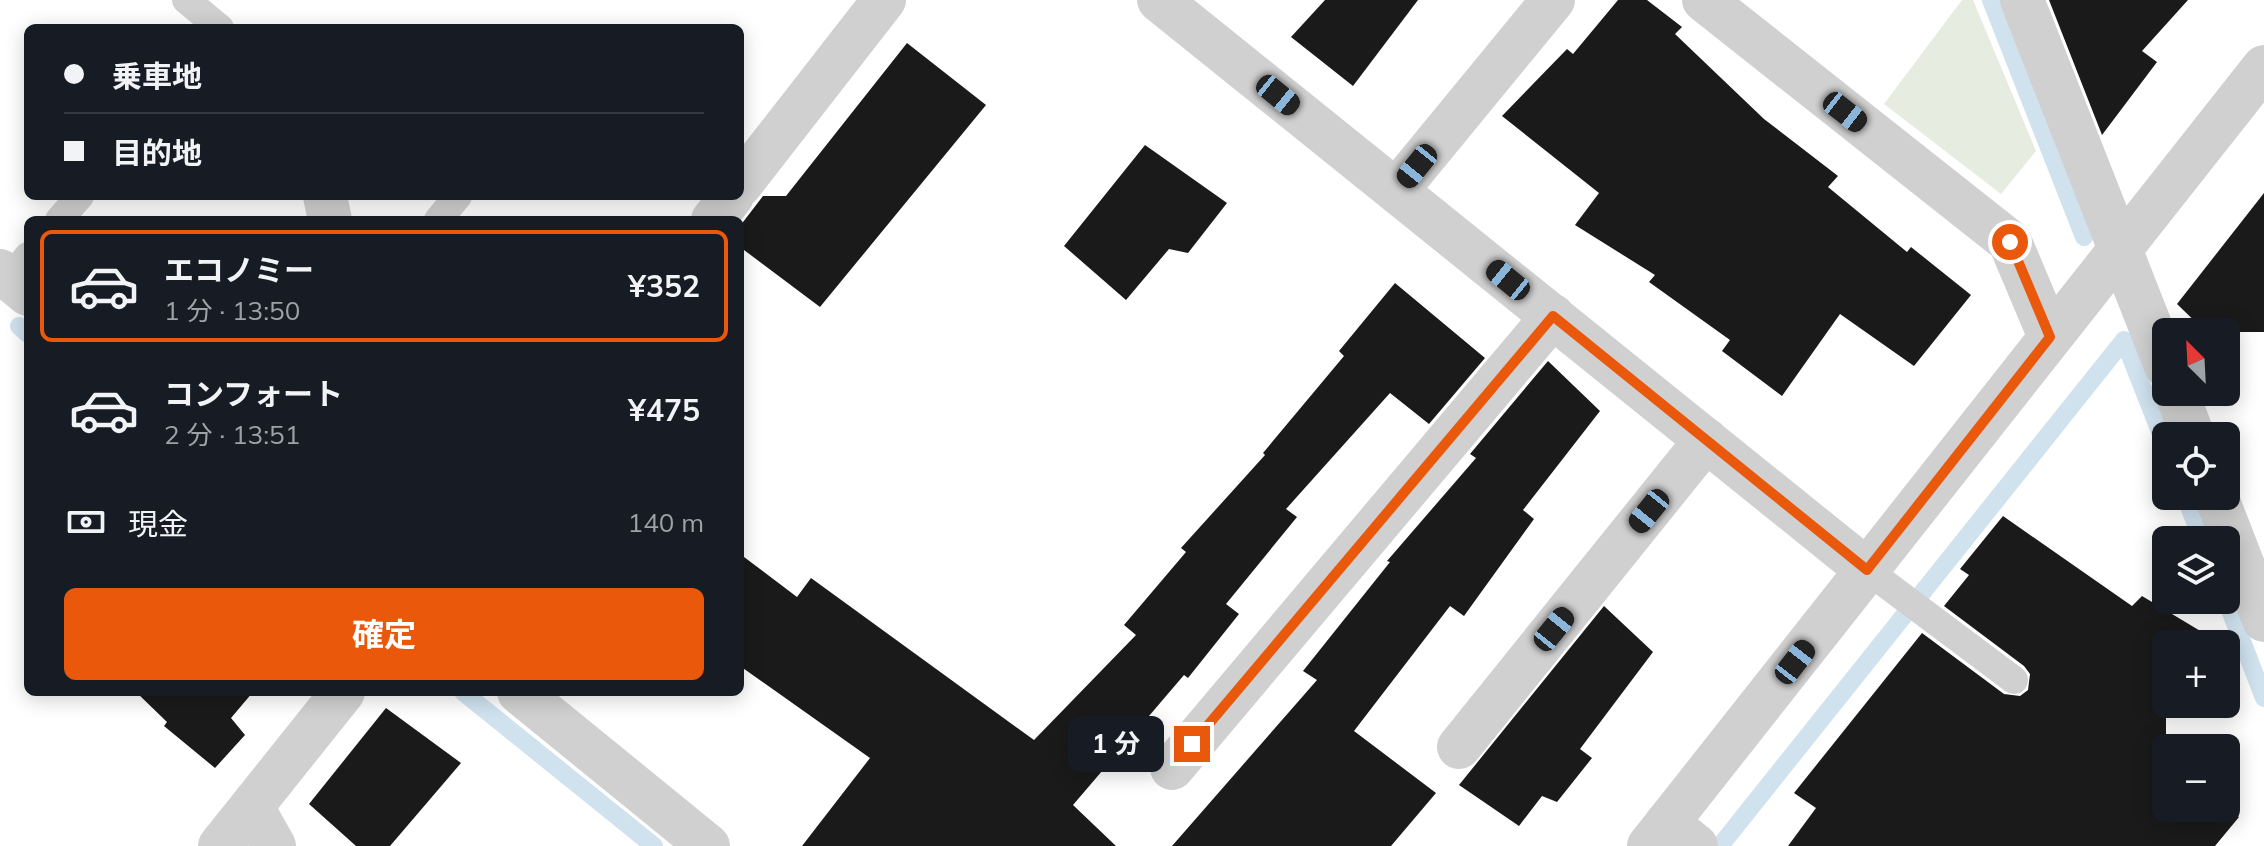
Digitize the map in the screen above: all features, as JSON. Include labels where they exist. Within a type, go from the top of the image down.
[{"type":"street","points":[[744,180],[884,0]]},
{"type":"street","points":[[1159,0],[1867,570]]},
{"type":"street","points":[[1397,190],[1553,0]]},
{"type":"street","points":[[1704,0],[2010,242],[2050,337]]},
{"type":"street","points":[[2022,0],[2152,330]]},
{"type":"street","points":[[1671,838],[1867,570],[2264,67]]},
{"type":"street","points":[[716,216],[729,200]]},
{"type":"street","points":[[1172,768],[1553,316]]},
{"type":"street","points":[[1459,747],[1706,440]]},
{"type":"street","points":[[2221,510],[2264,620]]},
{"type":"street","points":[[220,846],[340,696]]},
{"type":"street","points":[[524,696],[708,846]]},
{"type":"street","points":[[252,807],[274,846]]},
{"type":"lane","points":[[186,0],[215,24]]},
{"type":"lane","points":[[62,216],[76,200]]},
{"type":"lane","points":[[441,216],[455,200]]},
{"type":"lane","points":[[1867,570],[2014,680]]},
{"type":"shaded area","points":[[1962,0],[1973,0],[2036,151],[2001,194],[1884,104]]},
{"type":"building","points":[[1325,0],[1418,0],[1353,86],[1291,37]]},
{"type":"building","points":[[1618,0],[1647,0],[1682,27],[1675,34],[1764,119],[1838,176],[1828,187],[1907,252],[1911,247],[1971,295],[1914,366],[1840,314],[1782,396],[1722,351],[1730,340],[1649,282],[1655,275],[1575,225],[1599,193],[1502,116],[1567,49],[1573,54]]},
{"type":"building","points":[[2049,0],[2188,0],[2142,51],[2157,62],[2102,135]]},
{"type":"building","points":[[907,43],[986,105],[820,307],[744,250],[744,221],[763,196],[786,196]]},
{"type":"building","points":[[1145,145],[1227,203],[1188,253],[1169,249],[1126,300],[1064,246]]},
{"type":"building","points":[[2264,193],[2264,332],[2240,332],[2240,318],[2192,318],[2177,304]]},
{"type":"building","points":[[1395,283],[1485,358],[1429,424],[1390,393],[1286,509],[1297,517],[1226,604],[1239,614],[1188,678],[1184,675],[1073,805],[1116,846],[802,846],[870,758],[744,669],[744,557],[797,597],[811,578],[1034,740],[1136,635],[1124,625],[1186,552],[1181,548],[1265,455],[1263,453],[1344,356],[1339,351]]},
{"type":"building","points":[[1548,361],[1600,411],[1523,510],[1534,519],[1464,616],[1450,606],[1354,731],[1436,793],[1391,846],[1172,846],[1317,680],[1303,671],[1390,562],[1387,561],[1476,458],[1470,454]]},
{"type":"building","points":[[2003,516],[2132,606],[2142,596],[2152,602],[2152,614],[2172,614],[2199,630],[2152,630],[2152,718],[2166,718],[2166,734],[2152,734],[2152,822],[2235,822],[2215,846],[1788,846],[1816,808],[1794,793],[1922,633],[2004,694],[2020,696],[2028,690],[2030,674],[2024,666],[1944,606],[1969,575],[1960,569]]},
{"type":"building","points":[[1604,606],[1653,652],[1580,749],[1592,758],[1557,802],[1542,796],[1519,826],[1459,785]]},
{"type":"building","points":[[140,696],[250,696],[231,718],[245,735],[215,768],[164,726],[167,722]]},
{"type":"building","points":[[386,708],[461,763],[390,846],[356,846],[309,804]]},
{"type":"waterway","points":[[1991,0],[2084,237]]},
{"type":"waterway","points":[[19,326],[24,330]]},
{"type":"waterway","points":[[1720,846],[2124,340],[2156,422]]},
{"type":"waterway","points":[[2190,510],[2197,526]]},
{"type":"waterway","points":[[2231,614],[2264,698]]},
{"type":"waterway","points":[[468,696],[654,846]]},
{"type":"route","points":[[1192,744],[1553,316],[1867,570],[2050,337],[2010,242]]}]
